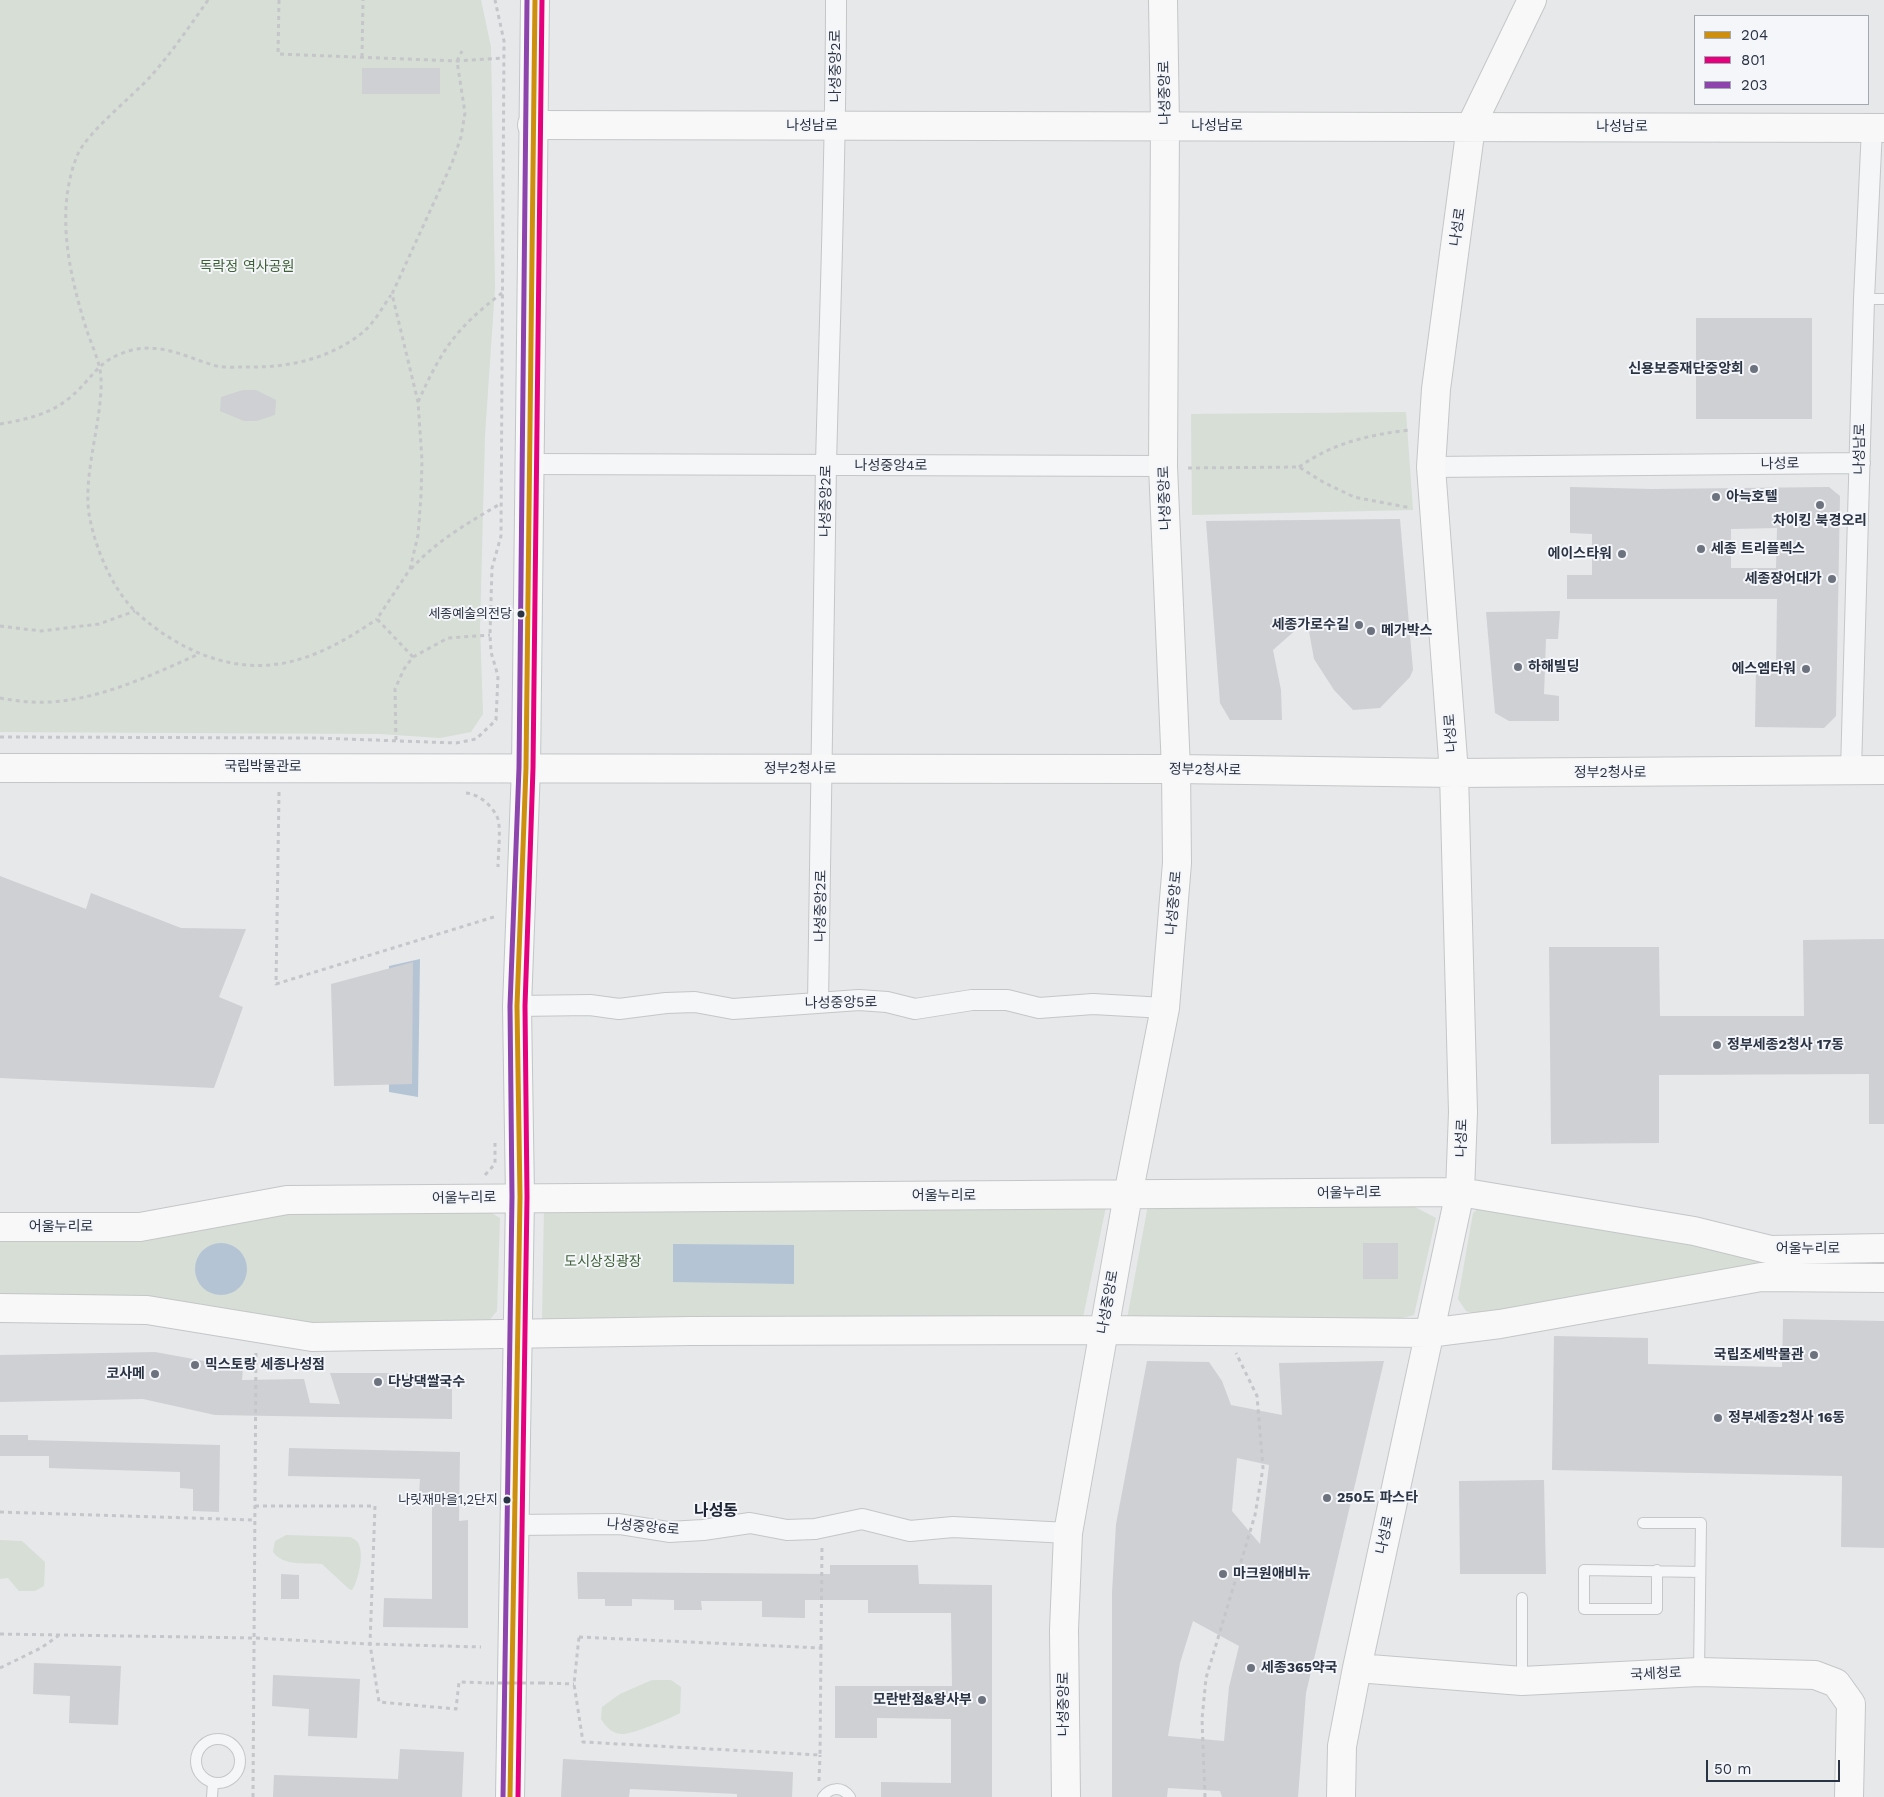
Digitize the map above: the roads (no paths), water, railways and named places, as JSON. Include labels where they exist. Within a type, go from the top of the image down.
[{"type":"street","points":[[510,1797],[516,1335],[520,1197],[517,1006],[526,768],[532,125],[535,0]]},
{"type":"street","name":"나성중앙2로","points":[[818,1003],[824,770],[826,466],[836,126],[836,0]]},
{"type":"street","name":"나성중앙로","points":[[1066,1797],[1064,1639],[1068,1533],[1103,1330],[1165,1008],[1177,863],[1175,467],[1163,0]]},
{"type":"street","name":"나성로","points":[[1341,1797],[1342,1746],[1357,1668],[1460,1192],[1463,1112],[1454,773],[1431,467],[1436,389],[1471,126],[1532,0]]},
{"type":"street","name":"나성남로","points":[[532,125],[1878,128],[1864,299],[1851,770]]},
{"type":"street","name":"나성로","points":[[1431,467],[1860,463]]},
{"type":"street","name":"나성중앙4로","points":[[530,464],[1175,467]]},
{"type":"street","name":"국립박물관로","points":[[0,768],[526,768]]},
{"type":"street","name":"정부2청사로","points":[[526,768],[824,770],[1176,769],[1454,773],[1884,770]]},
{"type":"street","name":"나성중앙5로","points":[[517,1006],[590,1005],[619,1010],[666,1003],[695,1002],[734,1009],[859,1000],[887,1002],[915,1009],[972,1000],[1008,1000],[1039,1008],[1094,1004],[1165,1008]]},
{"type":"street","name":"어울누리로","points":[[0,1227],[140,1227],[287,1200],[1460,1192],[1694,1231],[1771,1250],[1884,1248]]},
{"type":"street","name":"어울누리로","points":[[0,1308],[147,1310],[312,1337],[700,1331],[1103,1330],[1428,1333],[1500,1324],[1761,1278],[1884,1278]]},
{"type":"street","name":"나성중앙6로","points":[[514,1525],[619,1524],[669,1532],[703,1530],[750,1523],[787,1530],[815,1529],[862,1520],[910,1531],[953,1527],[1068,1533]]},
{"type":"street","name":"국세청로","points":[[1357,1668],[1522,1681],[1699,1672],[1815,1674],[1836,1684],[1851,1704],[1849,1797]]},
{"type":"lane","points":[[1864,299],[1884,299]]},
{"type":"lane","points":[[1643,1523],[1701,1522],[1699,1672]]},
{"type":"lane","points":[[1657,1570],[1657,1609],[1584,1609],[1584,1570],[1657,1570],[1700,1572]]},
{"type":"lane","points":[[1522,1598],[1522,1681]]},
{"type":"lane","points":[[217,1739],[224,1740],[236,1749],[239,1756],[238,1770],[228,1781],[213,1783],[202,1776],[196,1764],[196,1758],[205,1743],[217,1739]]},
{"type":"lane","points":[[212,1797],[213,1783]]},
{"type":"lane","points":[[821,1793],[837,1789],[847,1793],[850,1797]]},
{"type":"water","points":[[420,959],[418,1097],[389,1092],[389,966]]},
{"type":"water","points":[[221,1243],[231,1245],[239,1251],[245,1259],[247,1269],[245,1279],[239,1287],[231,1293],[221,1295],[211,1293],[203,1287],[197,1279],[195,1269],[197,1259],[203,1251],[211,1245]]},
{"type":"water","points":[[673,1244],[794,1245],[794,1284],[673,1282]]},
{"type":"place","name":"신용보증재단중앙회","points":[[1754,369]]},
{"type":"place","name":"아늑호텔","points":[[1716,497]]},
{"type":"place","name":"차이킹 북경오리","points":[[1820,505]]},
{"type":"place","name":"세종 트리플렉스","points":[[1701,549]]},
{"type":"place","name":"에이스타워","points":[[1622,554]]},
{"type":"place","name":"세종장어대가","points":[[1832,579]]},
{"type":"place","name":"세종예술의전당","points":[[521,614]]},
{"type":"place","name":"세종가로수길","points":[[1359,625]]},
{"type":"place","name":"메가박스","points":[[1371,631]]},
{"type":"place","name":"하해빌딩","points":[[1518,667]]},
{"type":"place","name":"에스엠타워","points":[[1806,669]]},
{"type":"place","name":"정부세종2청사 17동","points":[[1717,1045]]},
{"type":"place","name":"국립조세박물관","points":[[1814,1355]]},
{"type":"place","name":"믹스토랑 세종나성점","points":[[195,1365]]},
{"type":"place","name":"코사메","points":[[155,1374]]},
{"type":"place","name":"다낭댁쌀국수","points":[[378,1382]]},
{"type":"place","name":"정부세종2청사 16동","points":[[1718,1418]]},
{"type":"place","name":"250도 파스타","points":[[1327,1498]]},
{"type":"place","name":"나릿재마을1,2단지","points":[[507,1500]]},
{"type":"place","name":"마크원애비뉴","points":[[1223,1574]]},
{"type":"place","name":"세종365약국","points":[[1251,1668]]},
{"type":"place","name":"모란반점&왕사부","points":[[982,1700]]},
{"type":"district","name":"나성동","points":[[716,1511]]},
{"type":"park label","name":"독락정 역사공원","points":[[247,267]]},
{"type":"park label","name":"도시상징광장","points":[[603,1262]]}]
